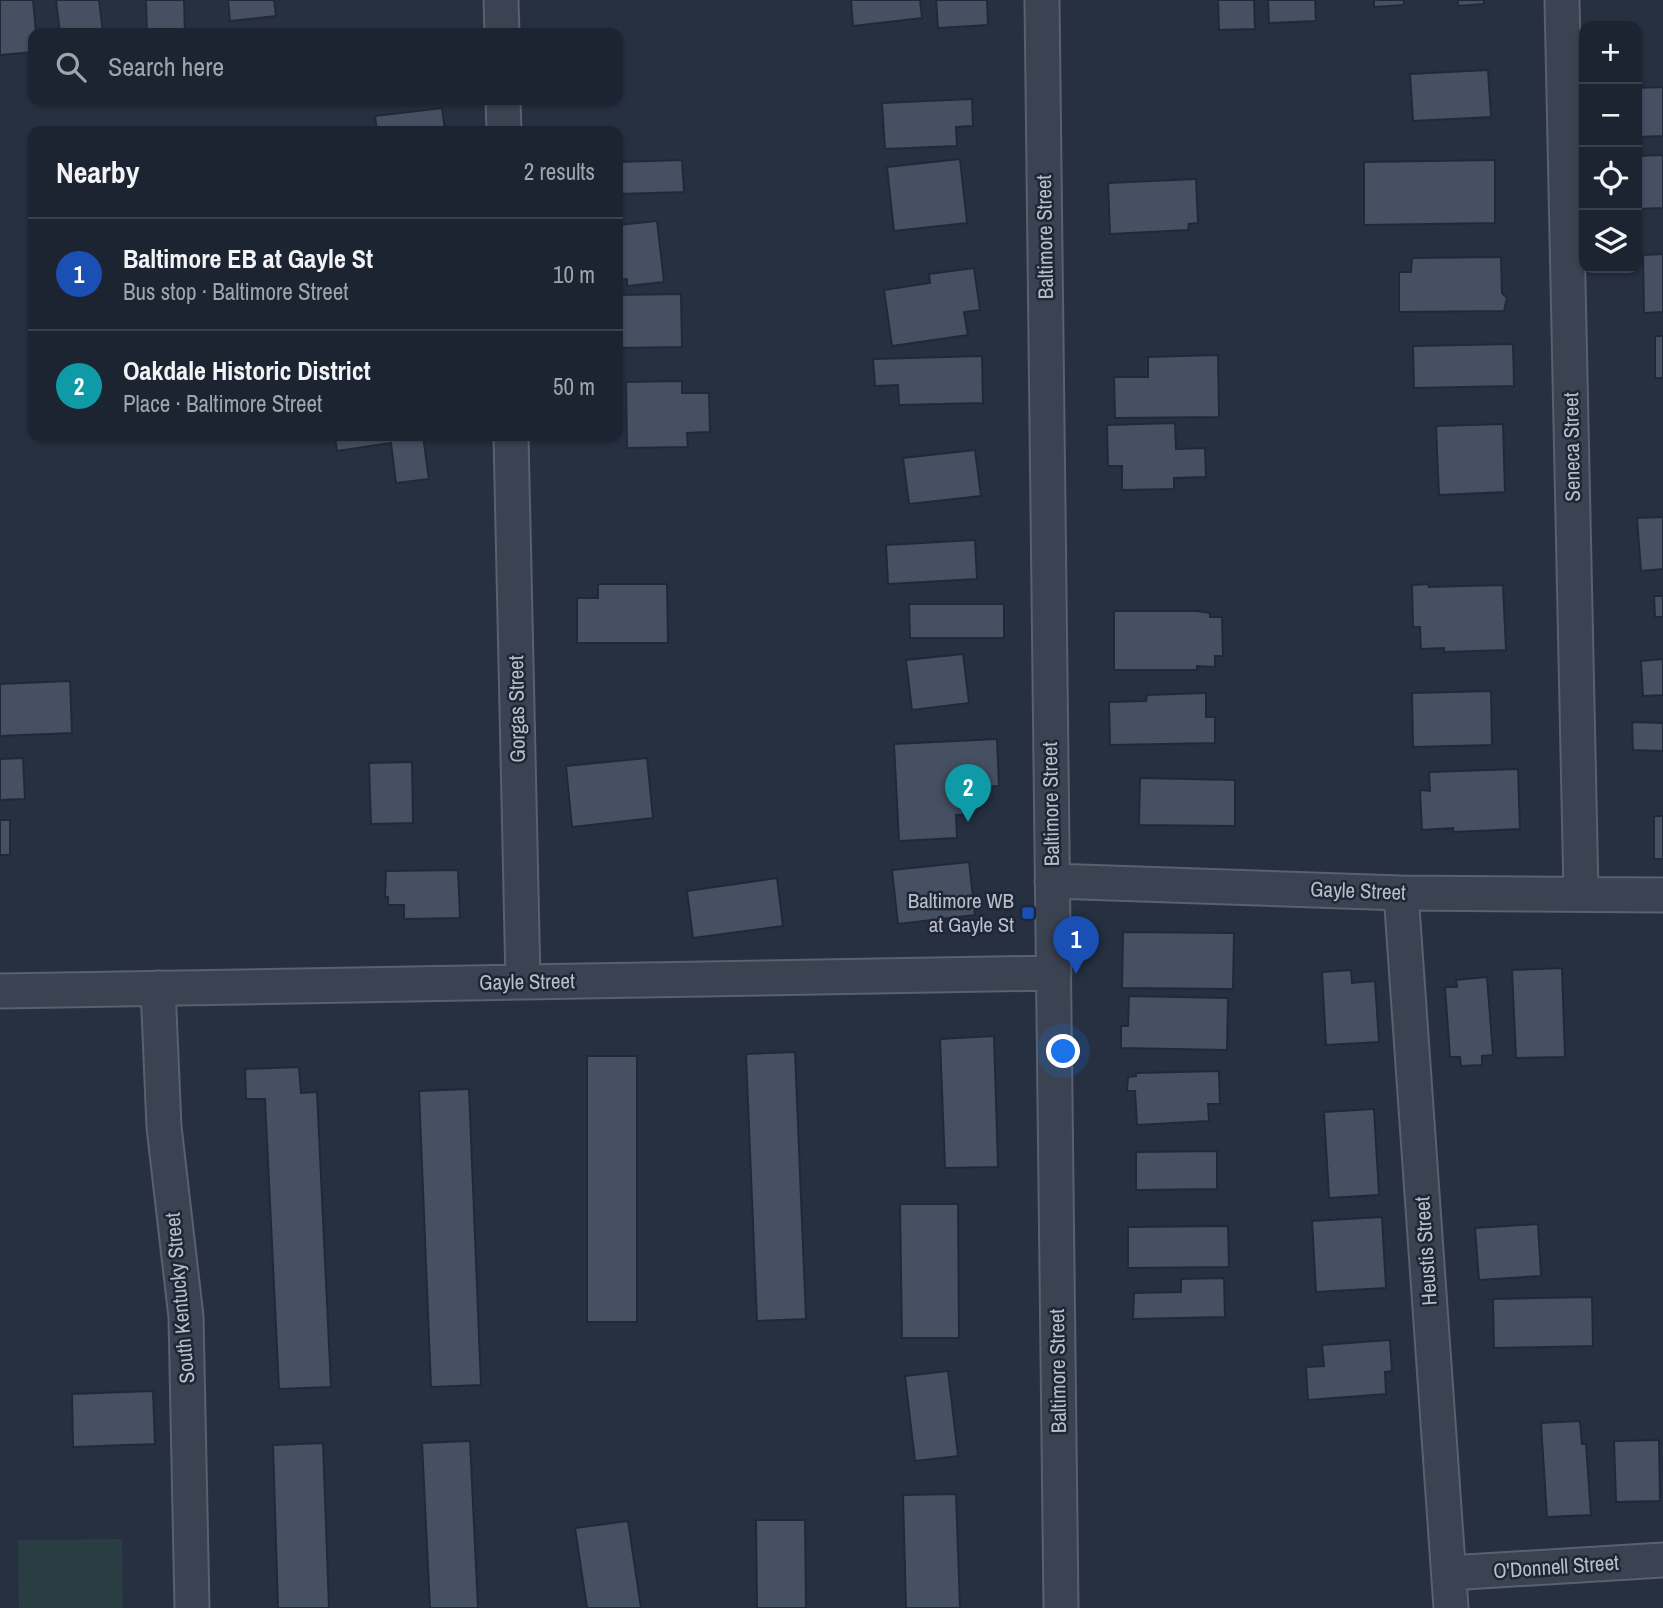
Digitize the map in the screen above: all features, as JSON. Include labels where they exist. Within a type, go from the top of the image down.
[{"type":"street","points":[[501,0],[502,28]]},
{"type":"street","name":"Baltimore Street","points":[[1042,0],[1061,1608]]},
{"type":"street","name":"Seneca Street","points":[[1562,0],[1581,893]]},
{"type":"street","points":[[503,105],[504,126]]},
{"type":"street","name":"Gorgas Street","points":[[511,441],[523,982]]},
{"type":"street","name":"Gayle Street","points":[[1052,881],[1401,893],[1663,895]]},
{"type":"street","name":"Heustis Street","points":[[1401,893],[1451,1608]]},
{"type":"street","name":"Gayle Street","points":[[0,991],[1054,973]]},
{"type":"street","name":"South Kentucky Street","points":[[158,988],[164,1128],[186,1317],[192,1608]]},
{"type":"street","name":"O'Donnell Street","points":[[1449,1573],[1663,1560]]},
{"type":"green space","points":[[122,1539],[123,1608],[19,1608],[18,1540]]},
{"type":"building","points":[[0,0],[33,0],[36,28],[28,28],[28,52],[0,55]]},
{"type":"building","points":[[56,0],[99,0],[102,28],[59,28]]},
{"type":"building","points":[[146,0],[184,0],[185,28],[147,28]]},
{"type":"building","points":[[228,0],[274,0],[276,16],[230,21]]},
{"type":"building","points":[[851,0],[920,0],[922,18],[853,26]]},
{"type":"building","points":[[936,0],[987,0],[988,25],[938,28]]},
{"type":"building","points":[[1218,0],[1254,0],[1255,29],[1219,30]]},
{"type":"building","points":[[1268,0],[1315,0],[1316,21],[1269,23]]},
{"type":"building","points":[[1374,0],[1404,0],[1404,5],[1374,7]]},
{"type":"building","points":[[1458,0],[1484,0],[1484,4],[1458,6]]},
{"type":"building","points":[[1488,70],[1491,117],[1413,121],[1410,74]]},
{"type":"building","points":[[1663,87],[1663,136],[1642,137],[1642,88]]},
{"type":"building","points":[[972,99],[973,126],[956,127],[957,146],[885,149],[882,103]]},
{"type":"building","points":[[442,108],[444,126],[376,126],[375,116]]},
{"type":"building","points":[[1663,155],[1663,208],[1642,209],[1642,156]]},
{"type":"building","points":[[960,159],[967,223],[894,231],[887,167]]},
{"type":"building","points":[[682,160],[684,192],[623,194],[623,162]]},
{"type":"building","points":[[1495,160],[1495,223],[1364,225],[1364,162]]},
{"type":"building","points":[[1196,179],[1198,223],[1189,224],[1188,230],[1110,234],[1108,183]]},
{"type":"building","points":[[657,221],[664,282],[627,286],[627,279],[623,279],[623,224]]},
{"type":"building","points":[[1663,254],[1663,312],[1644,313],[1643,255]]},
{"type":"building","points":[[1501,257],[1502,293],[1507,298],[1504,311],[1399,312],[1399,272],[1411,272],[1412,258]]},
{"type":"building","points":[[974,268],[980,310],[964,312],[968,335],[892,346],[884,290],[930,283],[929,274]]},
{"type":"building","points":[[681,294],[682,347],[623,348],[623,295]]},
{"type":"building","points":[[1655,336],[1663,336],[1663,378],[1655,378]]},
{"type":"building","points":[[1513,344],[1514,386],[1414,388],[1413,346]]},
{"type":"building","points":[[1218,355],[1219,417],[1115,418],[1114,377],[1148,377],[1148,357]]},
{"type":"building","points":[[982,356],[983,403],[899,405],[898,385],[875,386],[873,359]]},
{"type":"building","points":[[682,381],[682,393],[709,393],[710,432],[687,433],[688,447],[627,448],[626,382]]},
{"type":"building","points":[[1175,423],[1176,449],[1205,448],[1206,477],[1174,478],[1174,489],[1122,490],[1122,466],[1108,466],[1107,425]]},
{"type":"building","points":[[1503,424],[1505,492],[1439,495],[1436,426]]},
{"type":"building","points":[[336,441],[424,441],[429,479],[396,483],[391,443],[337,451]]},
{"type":"building","points":[[975,450],[981,496],[909,504],[903,458]]},
{"type":"building","points":[[1663,517],[1663,569],[1641,571],[1637,518]]},
{"type":"building","points":[[975,540],[977,579],[888,584],[886,545]]},
{"type":"building","points":[[598,584],[667,584],[668,643],[577,643],[577,598],[598,598]]},
{"type":"building","points":[[1428,584],[1429,587],[1503,585],[1506,650],[1444,652],[1444,648],[1421,649],[1420,627],[1413,627],[1412,585]]},
{"type":"building","points":[[1654,596],[1663,596],[1663,617],[1655,617]]},
{"type":"building","points":[[909,604],[1004,604],[1004,638],[910,638]]},
{"type":"building","points":[[1114,611],[1197,611],[1210,613],[1210,617],[1222,617],[1223,656],[1215,656],[1215,667],[1197,666],[1197,670],[1114,670]]},
{"type":"building","points":[[963,654],[969,703],[912,710],[906,660]]},
{"type":"building","points":[[1663,659],[1663,695],[1643,696],[1641,661]]},
{"type":"building","points":[[70,681],[72,733],[0,736],[0,684]]},
{"type":"building","points":[[1491,691],[1492,745],[1413,747],[1412,693]]},
{"type":"building","points":[[1206,693],[1206,717],[1215,717],[1215,743],[1110,745],[1109,702],[1146,701],[1147,695]]},
{"type":"building","points":[[1632,722],[1663,723],[1663,751],[1633,750]]},
{"type":"building","points":[[997,739],[999,786],[972,788],[973,814],[956,815],[957,838],[899,841],[894,744]]},
{"type":"building","points":[[23,758],[25,799],[0,800],[0,759]]},
{"type":"building","points":[[647,758],[653,818],[572,827],[566,766]]},
{"type":"building","points":[[412,762],[413,823],[371,824],[369,763]]},
{"type":"building","points":[[1518,769],[1520,829],[1453,832],[1453,828],[1422,830],[1420,790],[1430,791],[1429,772]]},
{"type":"building","points":[[1140,778],[1235,780],[1235,826],[1139,825]]},
{"type":"building","points":[[1654,816],[1663,816],[1663,859],[1654,859]]},
{"type":"building","points":[[0,820],[10,820],[10,855],[0,855]]},
{"type":"building","points":[[969,862],[975,915],[898,924],[892,870]]},
{"type":"building","points":[[458,870],[460,918],[404,919],[404,905],[388,905],[388,897],[385,897],[386,871]]},
{"type":"building","points":[[777,878],[783,926],[693,938],[687,891]]},
{"type":"building","points":[[1123,932],[1234,933],[1233,989],[1122,988]]},
{"type":"building","points":[[1562,968],[1565,1057],[1516,1058],[1512,970]]},
{"type":"building","points":[[1351,970],[1352,983],[1375,981],[1379,1042],[1326,1045],[1322,972]]},
{"type":"building","points":[[1487,977],[1493,1055],[1482,1056],[1482,1065],[1461,1066],[1460,1057],[1450,1057],[1445,987],[1457,987],[1456,980]]},
{"type":"building","points":[[1129,996],[1228,998],[1227,1050],[1121,1048],[1121,1026],[1128,1026]]},
{"type":"building","points":[[994,1036],[998,1167],[945,1168],[940,1039]]},
{"type":"building","points":[[795,1052],[806,1319],[757,1321],[746,1054]]},
{"type":"building","points":[[587,1056],[637,1056],[637,1322],[587,1322]]},
{"type":"building","points":[[299,1067],[301,1093],[317,1092],[331,1387],[279,1389],[265,1099],[246,1099],[245,1069]]},
{"type":"building","points":[[1219,1071],[1220,1104],[1208,1104],[1209,1121],[1137,1125],[1135,1091],[1127,1091],[1128,1077],[1136,1076],[1136,1073]]},
{"type":"building","points":[[469,1089],[481,1385],[431,1387],[419,1091]]},
{"type":"building","points":[[1374,1109],[1379,1195],[1329,1198],[1324,1112]]},
{"type":"building","points":[[1217,1151],[1217,1189],[1136,1190],[1136,1152]]},
{"type":"building","points":[[900,1204],[958,1204],[959,1338],[902,1338]]},
{"type":"building","points":[[1382,1217],[1386,1288],[1316,1292],[1312,1221]]},
{"type":"building","points":[[1538,1224],[1541,1276],[1479,1280],[1475,1228]]},
{"type":"building","points":[[1228,1226],[1229,1267],[1128,1268],[1128,1227]]},
{"type":"building","points":[[1224,1278],[1225,1317],[1133,1319],[1134,1293],[1181,1292],[1181,1279]]},
{"type":"building","points":[[1592,1297],[1593,1346],[1494,1348],[1493,1299]]},
{"type":"building","points":[[1390,1340],[1392,1371],[1385,1372],[1386,1394],[1308,1400],[1306,1367],[1324,1366],[1322,1345]]},
{"type":"building","points":[[948,1371],[958,1456],[915,1461],[905,1376]]},
{"type":"building","points":[[153,1391],[155,1444],[73,1447],[72,1394]]},
{"type":"building","points":[[1580,1421],[1582,1444],[1586,1444],[1591,1515],[1547,1517],[1541,1423]]},
{"type":"building","points":[[1659,1440],[1660,1501],[1616,1502],[1614,1441]]},
{"type":"building","points":[[470,1441],[478,1608],[430,1608],[422,1443]]},
{"type":"building","points":[[323,1443],[329,1608],[278,1608],[273,1445]]},
{"type":"building","points":[[956,1494],[960,1608],[906,1608],[903,1495]]},
{"type":"building","points":[[756,1520],[805,1520],[806,1608],[757,1608]]},
{"type":"building","points":[[628,1521],[641,1608],[587,1608],[575,1528]]},
{"type":"place","name":"Oakdale Historic District","points":[[968,822]]},
{"type":"place","name":"Baltimore WB at Gayle St","points":[[1028,913]]},
{"type":"place","name":"Baltimore EB at Gayle St","points":[[1076,974]]}]
